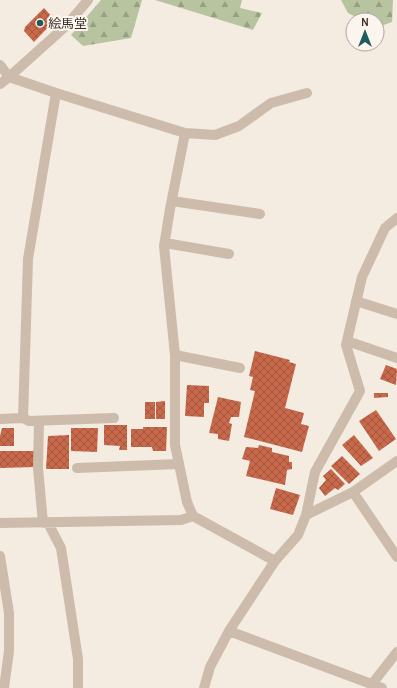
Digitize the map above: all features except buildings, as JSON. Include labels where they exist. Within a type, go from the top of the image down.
[{"type":"street","points":[[0,84],[67,25],[88,0]]},
{"type":"street","points":[[0,65],[9,77],[185,133],[215,135],[239,126],[271,103],[307,93]]},
{"type":"street","points":[[23,418],[28,259],[56,93]]},
{"type":"street","points":[[185,133],[164,246],[175,355],[175,445],[186,502],[193,516],[275,561]]},
{"type":"street","points":[[172,201],[260,214]]},
{"type":"street","points":[[204,688],[210,667],[229,631],[275,561],[298,535],[306,515],[315,472],[360,391],[346,345],[362,277],[385,228],[397,218]]},
{"type":"street","points":[[165,242],[229,254]]},
{"type":"street","points":[[356,301],[397,314]]},
{"type":"street","points":[[347,341],[397,358]]},
{"type":"street","points":[[175,355],[240,368]]},
{"type":"street","points":[[0,420],[23,418],[29,421],[39,421],[114,418]]},
{"type":"street","points":[[39,421],[38,468],[45,523],[61,548],[78,659],[78,688]]},
{"type":"street","points":[[306,515],[353,492],[397,460]]},
{"type":"street","points":[[77,468],[179,464]]},
{"type":"street","points":[[353,492],[397,557]]},
{"type":"street","points":[[0,524],[181,520],[193,516]]},
{"type":"street","points":[[0,556],[9,613],[9,651],[4,688]]},
{"type":"street","points":[[229,631],[371,686],[382,688]]},
{"type":"street","points":[[371,686],[397,652]]},
{"type":"green space","points":[[101,0],[142,0],[131,38],[83,46],[71,35]]},
{"type":"green space","points":[[155,0],[242,0],[240,8],[262,13],[253,30]]},
{"type":"green space","points":[[341,0],[393,0],[392,22],[385,24],[385,12],[347,12]]},
{"type":"place","name":"絵馬堂","points":[[40,23]]}]
